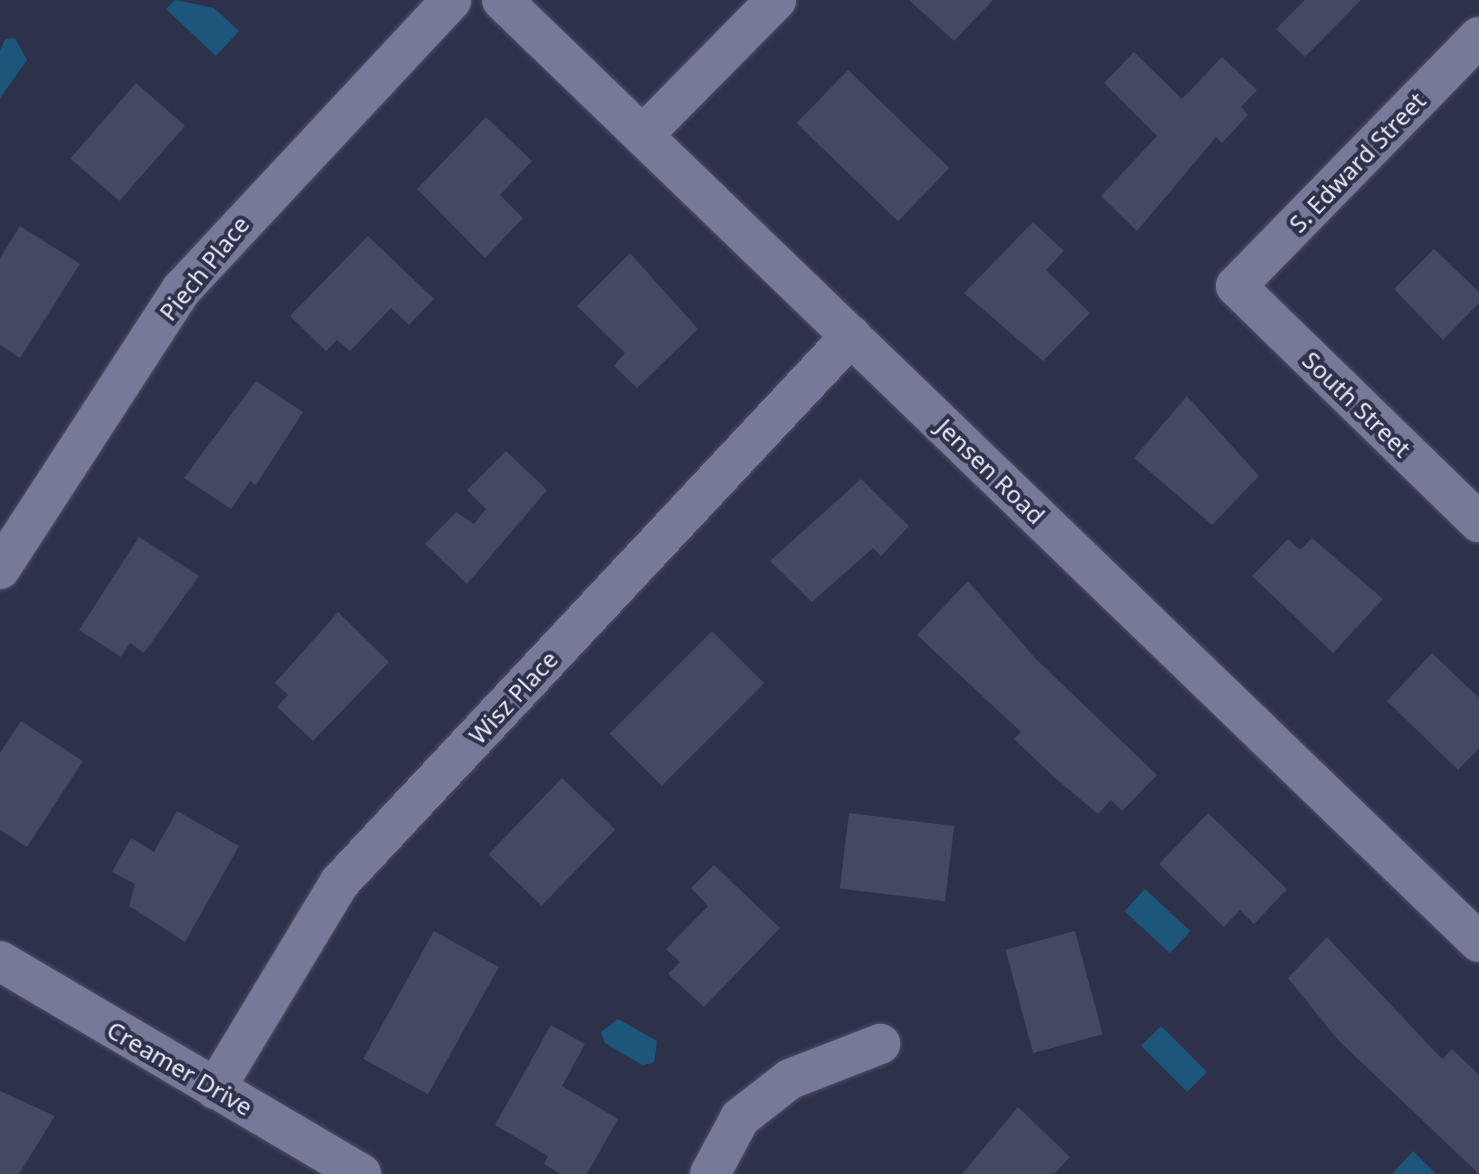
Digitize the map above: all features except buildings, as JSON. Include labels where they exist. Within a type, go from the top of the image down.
[{"type":"street","name":"Piech Place","points":[[0,569],[190,279],[451,0]]},
{"type":"street","name":"Jensen Road","points":[[502,0],[645,133],[1479,942]]},
{"type":"street","points":[[645,133],[776,0]]},
{"type":"street","name":"S. Edward Street","points":[[1236,286],[1479,37]]},
{"type":"street","name":"South Street","points":[[1236,286],[1479,522]]},
{"type":"street","name":"Wisz Place","points":[[215,1089],[340,882],[851,336]]},
{"type":"street","name":"Creamer Drive","points":[[0,961],[361,1174]]},
{"type":"street","points":[[710,1174],[740,1118],[790,1079],[880,1044]]},
{"type":"water","points":[[175,0],[214,8],[239,31],[216,56],[166,9]]},
{"type":"water","points":[[15,38],[27,60],[0,98],[0,51],[5,39]]},
{"type":"water","points":[[1145,889],[1190,931],[1170,953],[1125,911]]},
{"type":"water","points":[[618,1019],[657,1041],[654,1063],[642,1065],[605,1043],[601,1032]]},
{"type":"water","points":[[1161,1026],[1207,1072],[1187,1092],[1141,1046]]},
{"type":"water","points":[[1413,1151],[1436,1174],[1392,1174]]}]
